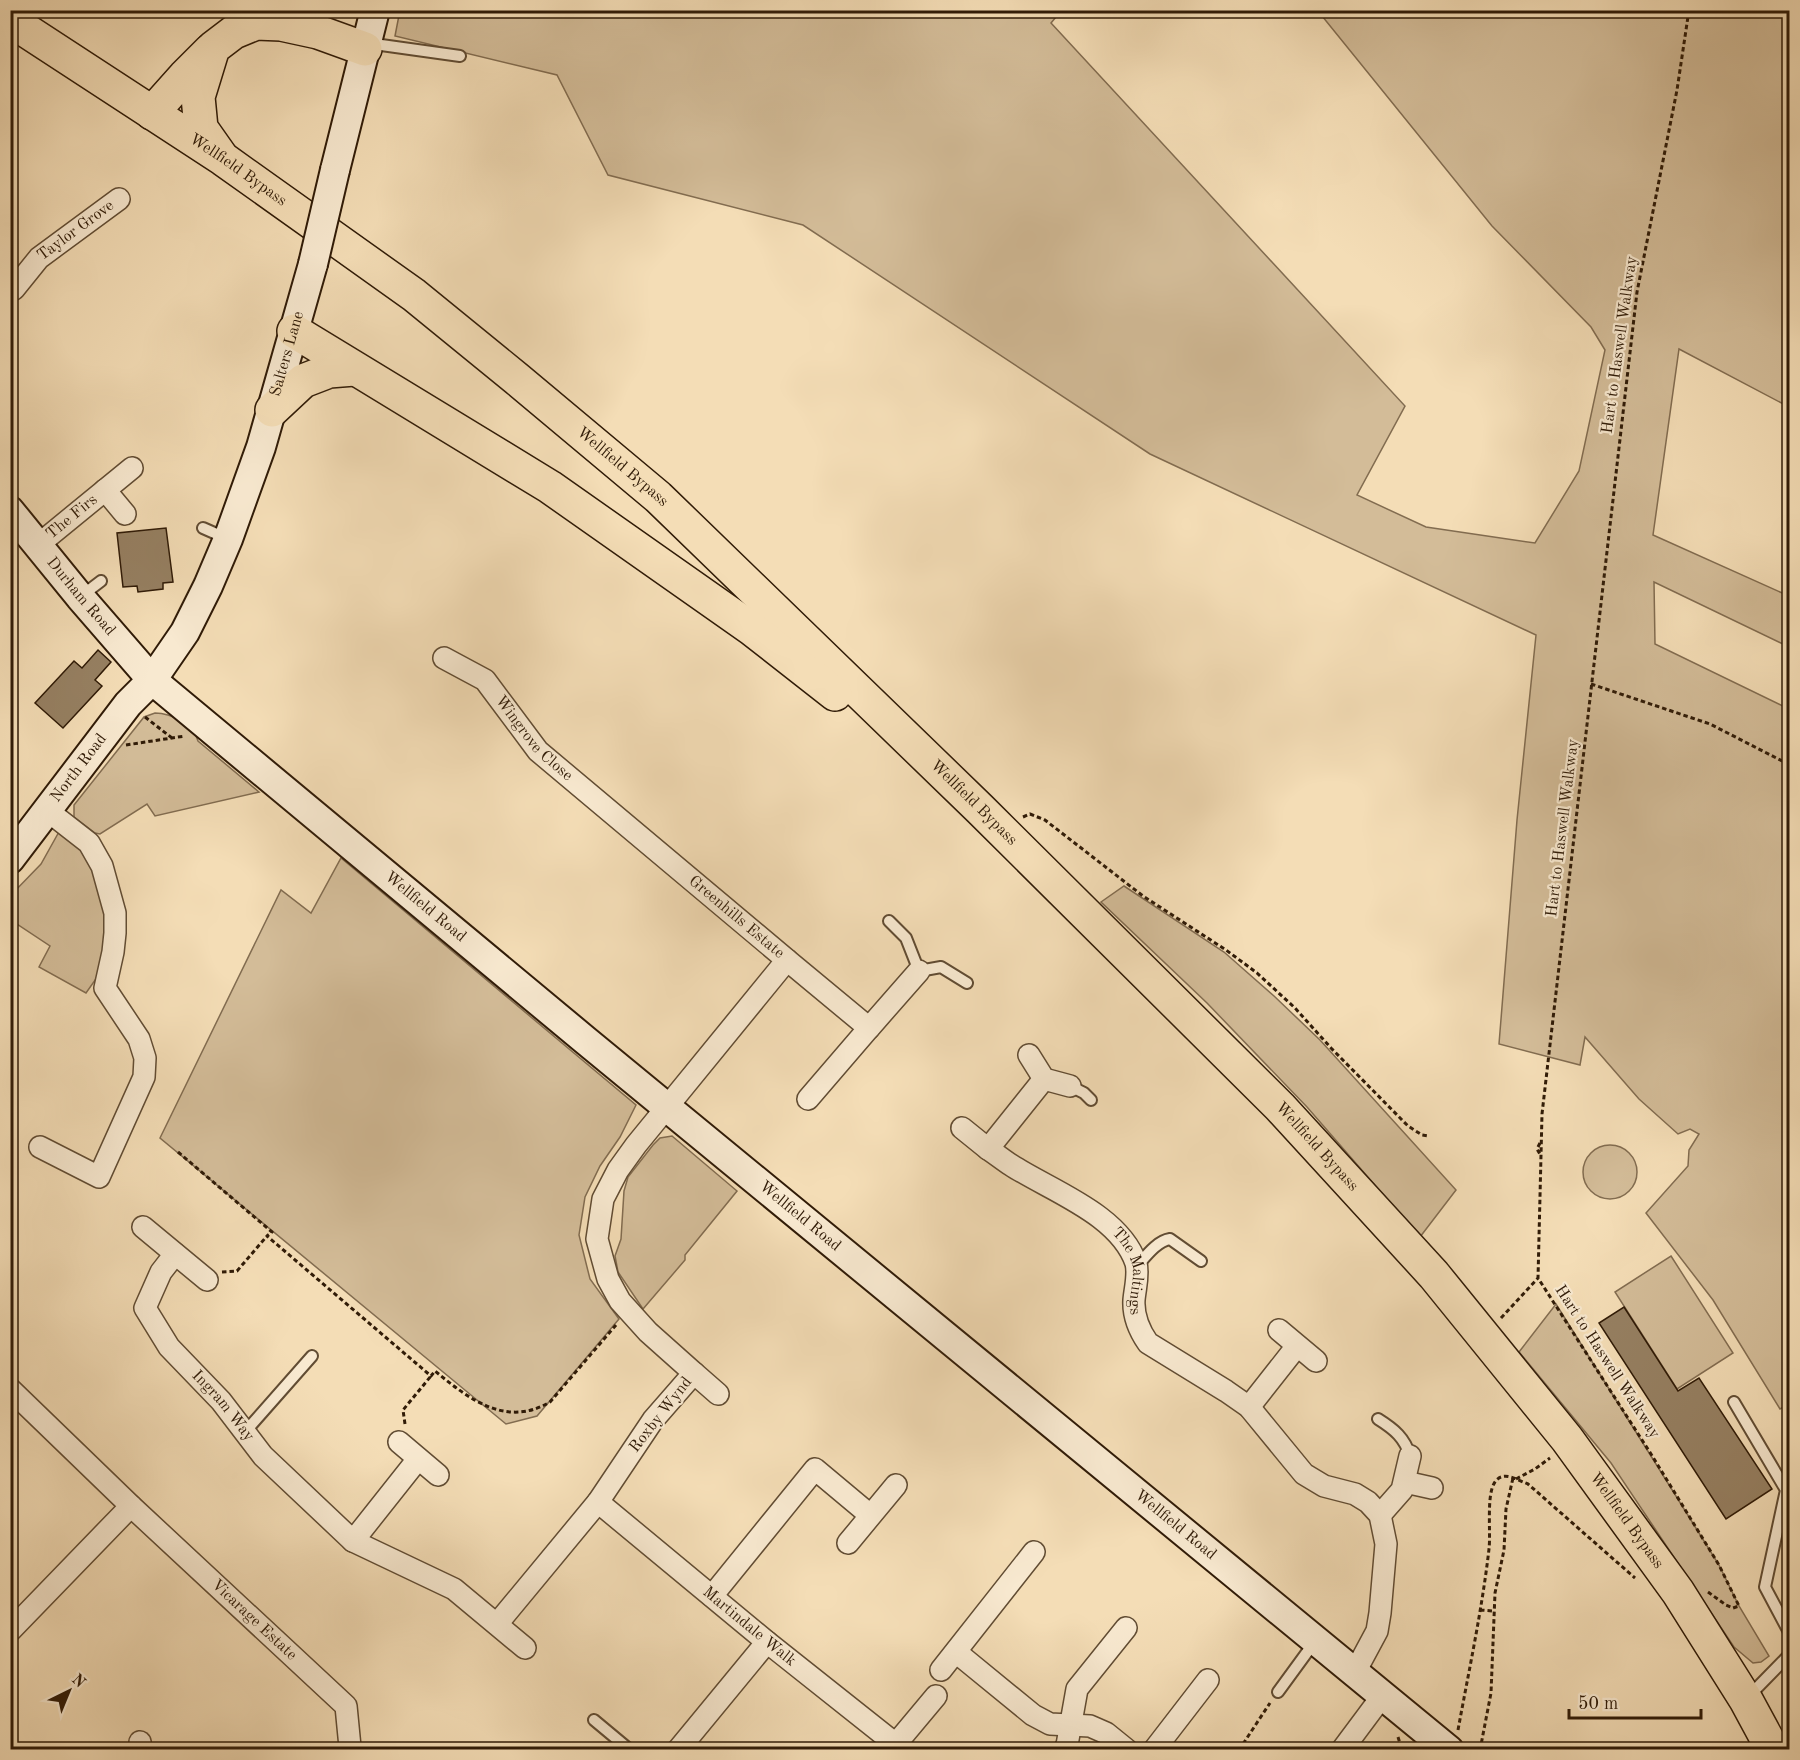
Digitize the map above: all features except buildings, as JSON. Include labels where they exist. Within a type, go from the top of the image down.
[{"type":"main road","name":"Wellfield Bypass","points":[[10,20],[223,159],[414,296],[658,497],[991,819],[1280,1107],[1434,1275],[1567,1439],[1678,1592],[1746,1700],[1773,1749]]},
{"type":"main road","points":[[152,113],[213,48],[234,32],[256,23],[281,24],[365,46]]},
{"type":"main road","points":[[213,48],[198,97],[201,128],[223,159]]},
{"type":"main road","points":[[294,331],[550,487],[752,629],[991,819]]},
{"type":"main road","points":[[272,410],[303,381],[329,371],[354,369]]},
{"type":"street","name":"Salters Lane","points":[[152,680],[184,632],[208,586],[215,534],[272,410],[313,264],[375,10]]},
{"type":"street","name":"Taylor Grove","points":[[10,291],[39,258],[119,199]]},
{"type":"street","name":"The Firs","points":[[38,545],[132,468]]},
{"type":"street","name":"The Firs","points":[[105,490],[125,514]]},
{"type":"street","name":"Durham Road","points":[[10,511],[38,545],[91,589],[152,680]]},
{"type":"street","name":"Wingrove Close","points":[[444,658],[485,680],[538,751],[622,823]]},
{"type":"street","name":"North Road","points":[[10,859],[128,704],[152,680]]},
{"type":"street","name":"Wellfield Road","points":[[152,680],[667,1108],[1420,1726],[1453,1744]]},
{"type":"street","points":[[40,1147],[99,1177],[144,1077],[145,1058],[139,1039],[105,988],[115,933],[115,913],[102,866],[89,843],[48,811]]},
{"type":"street","name":"Greenhills Estate","points":[[622,823],[787,960],[667,1108]]},
{"type":"street","points":[[787,960],[869,1028]]},
{"type":"street","points":[[808,1099],[919,971]]},
{"type":"street","points":[[1029,1055],[1044,1079],[1070,1086]]},
{"type":"street","points":[[988,1149],[1044,1079]]},
{"type":"street","name":"Roxby Wynd","points":[[496,1624],[598,1502],[653,1420],[694,1373],[648,1332],[620,1301],[608,1279],[597,1239],[603,1199],[618,1170],[667,1108]]},
{"type":"street","name":"The Maltings","points":[[963,1128],[1009,1164],[1095,1214],[1128,1247],[1137,1266],[1135,1318],[1148,1343],[1226,1390],[1249,1407],[1304,1474],[1324,1486],[1355,1494],[1368,1502],[1380,1515]]},
{"type":"street","points":[[143,1227],[207,1280]]},
{"type":"street","name":"Ingram Way","points":[[175,1254],[161,1272],[145,1308],[169,1347],[221,1401],[263,1456],[353,1541],[454,1589],[525,1648]]},
{"type":"street","points":[[1279,1330],[1317,1361]]},
{"type":"street","points":[[1249,1407],[1297,1346]]},
{"type":"street","points":[[694,1373],[718,1394]]},
{"type":"street","name":"Vicarage Estate","points":[[10,1389],[131,1506],[346,1706],[349,1748]]},
{"type":"street","points":[[399,1442],[438,1475]]},
{"type":"street","points":[[1355,1672],[1377,1631],[1380,1613],[1386,1544],[1380,1515],[1395,1500],[1405,1482],[1410,1456]]},
{"type":"street","points":[[353,1541],[418,1459]]},
{"type":"street","points":[[712,1596],[815,1469],[870,1515]]},
{"type":"street","points":[[1405,1482],[1432,1488]]},
{"type":"street","points":[[848,1544],[896,1485]]},
{"type":"street","name":"Martindale Walk","points":[[598,1502],[767,1642],[899,1747]]},
{"type":"street","points":[[10,1631],[131,1506]]},
{"type":"street","points":[[941,1670],[1034,1552]]},
{"type":"street","points":[[1064,1749],[1067,1744],[1077,1689],[1126,1628]]},
{"type":"street","points":[[678,1749],[767,1642]]},
{"type":"street","points":[[956,1652],[1033,1715],[1050,1724],[1090,1726],[1106,1733],[1127,1749]]},
{"type":"street","points":[[1154,1749],[1208,1680]]},
{"type":"street","points":[[1342,1749],[1383,1695]]},
{"type":"street","points":[[899,1747],[936,1696]]},
{"type":"lane","points":[[365,46],[460,56]]},
{"type":"lane","points":[[889,921],[906,938],[919,971],[941,967],[967,983]]},
{"type":"lane","points":[[1070,1086],[1084,1093],[1091,1100]]},
{"type":"lane","points":[[1137,1266],[1164,1240],[1170,1239],[1201,1261]]},
{"type":"lane","points":[[245,1432],[312,1356]]},
{"type":"lane","points":[[1734,1402],[1786,1490],[1765,1587],[1790,1634]]},
{"type":"lane","points":[[1378,1419],[1401,1437],[1407,1445],[1410,1456]]},
{"type":"lane","points":[[1278,1692],[1316,1640]]},
{"type":"lane","points":[[1746,1700],[1790,1654]]},
{"type":"lane","points":[[594,1720],[630,1749]]},
{"type":"path","name":"Hart to Haswell Walkway","points":[[1689,10],[1677,90],[1636,292],[1542,1114],[1538,1278],[1664,1474],[1719,1565],[1735,1599]]},
{"type":"path","points":[[1591,684],[1710,724],[1790,765]]},
{"type":"path","points":[[128,704],[172,738]]},
{"type":"path","points":[[108,731],[127,745],[196,735],[206,724]]},
{"type":"path","points":[[991,819],[1018,819],[1030,814],[1046,820],[1143,896],[1226,950],[1257,973],[1294,1008],[1408,1126],[1422,1136],[1429,1136]]},
{"type":"path","points":[[178,1152],[272,1232],[237,1271],[213,1273],[207,1280]]},
{"type":"path","points":[[267,1236],[431,1376]]},
{"type":"path","points":[[1484,1336],[1538,1278]]},
{"type":"path","points":[[399,1442],[406,1431],[403,1410],[435,1371],[477,1403],[516,1414],[536,1411],[550,1402],[629,1311]]},
{"type":"path","points":[[1480,1749],[1491,1693],[1493,1611],[1504,1550],[1506,1509],[1514,1479],[1535,1469],[1550,1458],[1567,1439]]},
{"type":"path","points":[[1453,1744],[1490,1548],[1489,1510],[1493,1484]]},
{"type":"path","points":[[1479,1610],[1493,1611]]},
{"type":"path","points":[[1239,1749],[1278,1692]]},
{"type":"shaded area","points":[[400,10],[1061,11],[1051,23],[1405,406],[1357,495],[1426,527],[1535,543],[1579,471],[1605,350],[1591,327],[1492,226],[1318,11],[1789,11],[1789,407],[1679,349],[1653,535],[1789,596],[1789,647],[1654,582],[1655,644],[1789,709],[1789,1404],[1780,1409],[1713,1300],[1646,1213],[1688,1166],[1689,1150],[1699,1134],[1690,1129],[1678,1134],[1639,1099],[1585,1037],[1580,1065],[1499,1044],[1517,820],[1536,635],[1150,454],[803,225],[608,175],[557,75],[395,36]]},
{"type":"shaded area","points":[[155,713],[168,715],[181,721],[191,729],[198,741],[259,792],[155,816],[147,804],[100,834],[95,833],[74,817],[74,805],[144,717]]},
{"type":"shaded area","points":[[60,830],[84,847],[110,914],[98,976],[86,993],[39,967],[50,946],[11,920],[11,895],[41,864]]},
{"type":"shaded area","points":[[341,858],[636,1105],[620,1137],[600,1166],[585,1197],[579,1235],[590,1279],[619,1319],[537,1416],[506,1424],[160,1138],[281,890],[311,913]]},
{"type":"shaded area","points":[[1124,886],[1224,952],[1274,996],[1320,1040],[1456,1190],[1420,1237],[1307,1107],[1207,1003],[1101,902]]},
{"type":"shaded area","points":[[672,1136],[737,1191],[685,1255],[685,1260],[643,1309],[618,1272],[615,1256],[621,1239],[624,1191],[628,1177],[653,1145],[660,1138]]},
{"type":"shaded area","points":[[1610,1145],[1620,1147],[1629,1153],[1635,1162],[1637,1172],[1635,1182],[1629,1191],[1620,1197],[1610,1199],[1600,1197],[1591,1191],[1585,1182],[1583,1172],[1585,1162],[1591,1153],[1600,1147]]},
{"type":"shaded area","points":[[1671,1256],[1733,1353],[1677,1389],[1615,1292]]},
{"type":"shaded area","points":[[1556,1304],[1719,1565],[1739,1606],[1769,1656],[1761,1662],[1753,1663],[1734,1647],[1611,1463],[1519,1352]]}]
